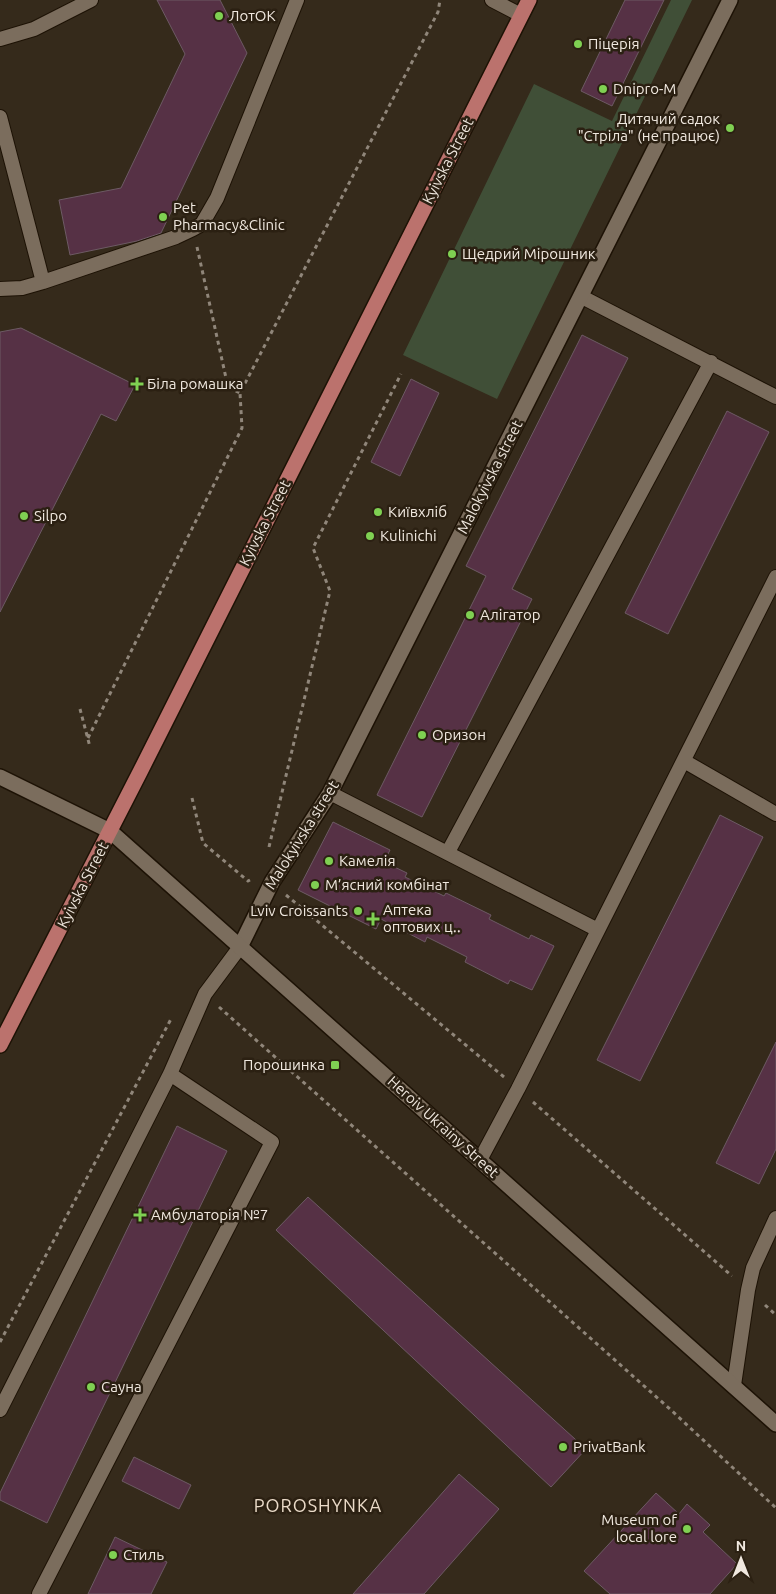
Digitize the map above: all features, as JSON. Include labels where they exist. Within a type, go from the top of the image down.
[{"type":"main road","name":"Kyivska Street","points":[[0,1045],[529,0]]},
{"type":"street","name":"Malokyivska street","points":[[240,947],[272,882],[330,793],[582,297],[730,0]]},
{"type":"street","name":"Heroiv Ukrainy Street","points":[[0,777],[110,831],[776,1424]]},
{"type":"lane","points":[[0,39],[34,29],[91,0]]},
{"type":"lane","points":[[0,289],[22,288],[43,282],[176,237],[202,224],[217,198],[297,0]]},
{"type":"lane","points":[[492,0],[521,15]]},
{"type":"lane","points":[[0,117],[43,282]]},
{"type":"lane","points":[[582,297],[776,397]]},
{"type":"lane","points":[[448,852],[711,362]]},
{"type":"lane","points":[[480,1160],[518,1089],[776,577]]},
{"type":"lane","points":[[684,761],[776,814]]},
{"type":"lane","points":[[330,793],[598,930]]},
{"type":"lane","points":[[0,1410],[170,1074],[204,994],[240,947]]},
{"type":"lane","points":[[39,1594],[272,1142],[170,1074]]},
{"type":"lane","points":[[734,1385],[753,1268],[776,1218]]},
{"type":"path","points":[[88,738],[242,428],[240,393],[438,12],[440,0]]},
{"type":"path","points":[[193,229],[228,387],[240,393]]},
{"type":"path","points":[[268,853],[330,591],[313,548],[401,374]]},
{"type":"path","points":[[80,709],[90,746]]},
{"type":"path","points":[[192,798],[203,842],[248,881],[256,877]]},
{"type":"path","points":[[220,1007],[671,1410],[776,1508]]},
{"type":"path","points":[[0,1342],[172,1016]]},
{"type":"green space","points":[[671,0],[692,0],[497,399],[403,355],[534,84],[612,121]]},
{"type":"building","points":[[157,0],[220,0],[247,53],[161,233],[137,241],[70,255],[59,200],[121,188],[185,54]]},
{"type":"building","points":[[625,0],[664,0],[612,106],[581,91]]},
{"type":"building","name":"Silpo","points":[[21,328],[135,385],[116,421],[101,414],[0,612],[0,332]]},
{"type":"building","points":[[582,335],[628,358],[512,589],[532,599],[422,817],[377,795],[486,576],[466,566]]},
{"type":"building","points":[[411,379],[439,393],[400,476],[371,462]]},
{"type":"building","points":[[727,411],[769,432],[668,634],[625,613]]},
{"type":"building","points":[[720,815],[763,837],[640,1081],[597,1060]]},
{"type":"building","points":[[333,822],[390,850],[384,862],[407,873],[405,877],[444,896],[446,893],[491,915],[489,919],[529,939],[531,935],[554,946],[532,990],[510,980],[508,984],[465,962],[467,957],[427,937],[425,942],[381,919],[376,929],[298,890]]},
{"type":"building","points":[[776,1042],[776,1149],[759,1184],[716,1163]]},
{"type":"building","points":[[177,1126],[227,1151],[47,1523],[0,1500],[0,1493]]},
{"type":"building","points":[[308,1197],[586,1449],[551,1487],[276,1230]]},
{"type":"building","points":[[134,1457],[191,1485],[179,1509],[122,1481]]},
{"type":"building","points":[[459,1474],[499,1509],[424,1594],[353,1594]]},
{"type":"building","points":[[656,1493],[679,1514],[687,1504],[710,1525],[703,1532],[737,1564],[710,1594],[610,1594],[584,1571]]},
{"type":"building","points":[[115,1537],[167,1562],[151,1594],[88,1594]]},
{"type":"place","name":"ЛотОК","points":[[219,16]]},
{"type":"place","name":"Піцерія","points":[[578,44]]},
{"type":"place","name":"Dnipro-M","points":[[603,89]]},
{"type":"place","name":"Дитячий садок \"Стріла\" (не працює)","points":[[730,128]]},
{"type":"place","name":"Pet Pharmacy&Clinic","points":[[163,217]]},
{"type":"place","name":"Щедрий Мірошник","points":[[452,254]]},
{"type":"place","name":"Біла ромашка","points":[[137,384]]},
{"type":"place","name":"Київхліб","points":[[378,512]]},
{"type":"place","name":"Silpo","points":[[24,516]]},
{"type":"place","name":"Kulinichi","points":[[370,536]]},
{"type":"place","name":"Алігатор","points":[[470,615]]},
{"type":"place","name":"Оризон","points":[[422,735]]},
{"type":"place","name":"Камелія","points":[[329,861]]},
{"type":"place","name":"М’ясний комбінат","points":[[315,885]]},
{"type":"place","name":"Lviv Croissants","points":[[358,911]]},
{"type":"place","name":"Аптека оптових ц‥","points":[[373,919]]},
{"type":"place","name":"Порошинка","points":[[335,1065]]},
{"type":"place","name":"Амбулаторія №7","points":[[140,1215]]},
{"type":"place","name":"Сауна","points":[[91,1387]]},
{"type":"place","name":"PrivatBank","points":[[563,1447]]},
{"type":"place","name":"Museum of local lore","points":[[687,1529]]},
{"type":"place","name":"Стиль","points":[[113,1555]]},
{"type":"district","name":"POROSHYNKA","points":[[318,1506]]}]
